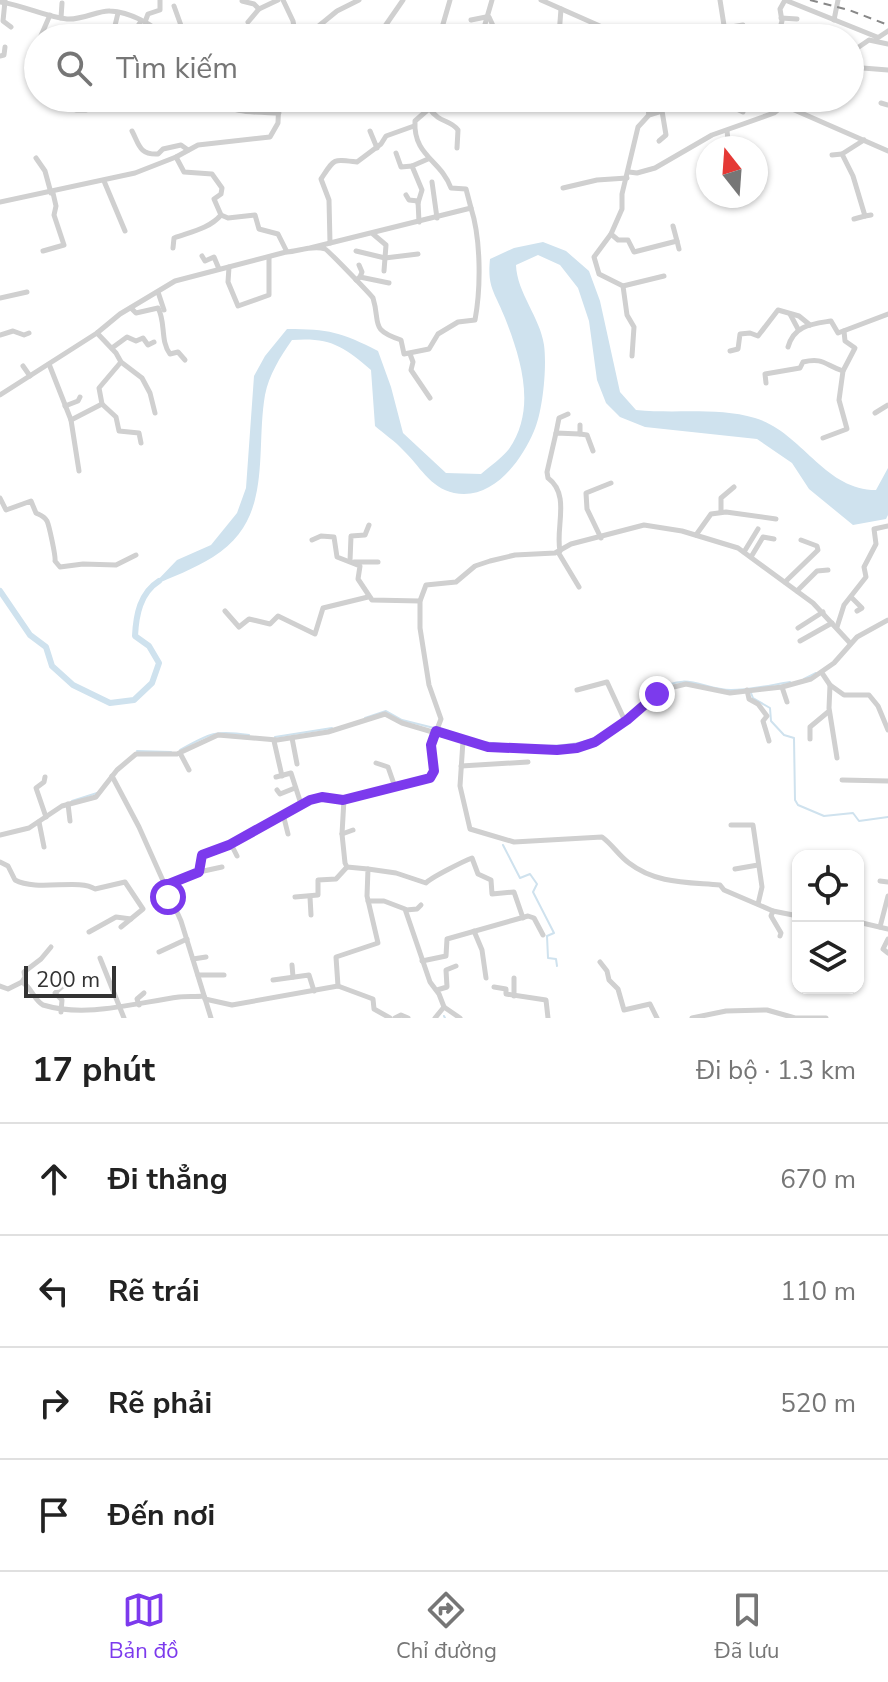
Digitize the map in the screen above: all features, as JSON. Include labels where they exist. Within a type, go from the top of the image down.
[{"type":"street","points":[[143,22],[148,14],[160,10],[160,0]]},
{"type":"street","points":[[248,22],[259,9],[280,0],[294,24]]},
{"type":"street","points":[[321,24],[337,11],[359,0]]},
{"type":"street","points":[[386,24],[403,0]]},
{"type":"street","points":[[443,24],[450,0]]},
{"type":"street","points":[[486,24],[492,0]]},
{"type":"street","points":[[541,0],[595,24]]},
{"type":"street","points":[[720,0],[724,24]]},
{"type":"street","points":[[780,24],[780,9],[785,0],[843,24]]},
{"type":"street","points":[[834,20],[838,0]]},
{"type":"street","points":[[242,1],[259,9]]},
{"type":"street","points":[[11,27],[3,21],[3,2],[61,18],[80,19],[106,11],[147,24]]},
{"type":"street","points":[[61,18],[62,3]]},
{"type":"street","points":[[174,6],[180,24]]},
{"type":"street","points":[[560,24],[561,9]]},
{"type":"street","points":[[115,24],[118,13]]},
{"type":"street","points":[[46,24],[50,15]]},
{"type":"street","points":[[471,20],[488,17]]},
{"type":"street","points":[[488,17],[492,24]]},
{"type":"street","points":[[781,18],[797,19]]},
{"type":"street","points":[[864,42],[888,31]]},
{"type":"street","points":[[864,34],[888,44]]},
{"type":"street","points":[[0,56],[4,55],[5,47]]},
{"type":"street","points":[[864,66],[888,70]]},
{"type":"street","points":[[881,103],[888,105]]},
{"type":"street","points":[[0,202],[143,171],[201,144],[270,137],[275,132],[279,113],[260,112]]},
{"type":"street","points":[[310,248],[330,252],[358,278],[371,294],[379,328],[384,334],[401,340],[403,353],[431,348],[438,334],[462,320],[472,322],[476,319],[480,253],[477,229],[466,189],[451,188],[447,178],[420,148],[414,126],[417,117],[424,112]]},
{"type":"street","points":[[432,112],[437,120],[455,126],[458,131],[457,148]]},
{"type":"street","points":[[659,112],[649,115],[638,127],[622,209],[611,234],[595,256],[596,269],[603,277],[623,286],[664,276]]},
{"type":"street","points":[[659,141],[666,135],[662,112]]},
{"type":"street","points":[[563,188],[655,168],[701,141],[775,112]]},
{"type":"street","points":[[800,112],[888,151]]},
{"type":"street","points":[[330,243],[329,200],[321,179],[335,159],[357,162],[377,148],[384,137],[414,126]]},
{"type":"street","points":[[132,131],[137,146],[150,154],[181,145],[188,150]]},
{"type":"street","points":[[370,131],[377,148]]},
{"type":"street","points":[[727,131],[728,136]]},
{"type":"street","points":[[832,155],[842,154],[864,140]]},
{"type":"street","points":[[396,153],[401,167],[428,159]]},
{"type":"street","points":[[842,154],[868,215],[854,219]]},
{"type":"street","points":[[176,157],[184,172],[210,173],[214,176],[222,188],[221,194],[214,198],[221,215],[228,218],[255,215],[259,229],[278,234],[286,252]]},
{"type":"street","points":[[36,158],[45,171],[64,245],[43,251]]},
{"type":"street","points":[[412,166],[422,190],[418,203],[419,222]]},
{"type":"street","points":[[104,181],[125,231]]},
{"type":"street","points":[[432,182],[437,218]]},
{"type":"street","points":[[406,195],[418,203]]},
{"type":"street","points":[[0,394],[179,279],[471,208]]},
{"type":"street","points":[[173,248],[174,238],[214,223],[221,215]]},
{"type":"street","points":[[673,226],[679,249]]},
{"type":"street","points":[[380,238],[383,230]]},
{"type":"street","points":[[372,233],[386,245],[384,271]]},
{"type":"street","points":[[611,234],[618,240],[628,240],[634,252],[677,241]]},
{"type":"street","points":[[356,251],[385,258],[418,254]]},
{"type":"street","points":[[202,256],[205,261],[214,257],[219,269]]},
{"type":"street","points":[[229,267],[228,282],[238,306],[269,295],[269,257]]},
{"type":"street","points":[[358,278],[362,270],[359,265]]},
{"type":"street","points":[[358,278],[389,283]]},
{"type":"street","points":[[623,286],[627,312],[634,327],[632,356]]},
{"type":"street","points":[[0,298],[27,292]]},
{"type":"street","points":[[158,292],[164,310]]},
{"type":"street","points":[[131,308],[136,313],[158,308],[162,315],[160,324],[165,348],[170,354],[178,352],[185,360]]},
{"type":"street","points":[[730,351],[738,349],[739,334],[758,336],[778,310],[799,316],[810,325]]},
{"type":"street","points":[[790,314],[798,329]]},
{"type":"street","points":[[788,347],[798,329],[810,325],[831,321],[837,333],[888,315]]},
{"type":"street","points":[[0,335],[13,331],[24,335],[29,333]]},
{"type":"street","points":[[823,438],[846,430],[845,416],[839,403],[843,371],[855,349],[845,341],[844,331]]},
{"type":"street","points":[[97,333],[121,362],[142,378],[155,413]]},
{"type":"street","points":[[112,348],[127,337],[136,341],[143,338],[148,345],[154,342]]},
{"type":"street","points":[[410,354],[413,362],[411,370],[430,398]]},
{"type":"street","points":[[766,383],[765,374],[800,368],[807,361],[821,360],[843,371]]},
{"type":"street","points":[[121,362],[99,388],[102,404],[116,417],[119,431],[139,433],[141,443]]},
{"type":"street","points":[[49,364],[71,420],[79,471]]},
{"type":"street","points":[[23,366],[30,376]]},
{"type":"street","points":[[65,406],[78,401],[80,397]]},
{"type":"street","points":[[71,420],[84,416],[102,404]]},
{"type":"street","points":[[875,413],[888,405]]},
{"type":"street","points":[[568,414],[559,418],[547,475],[554,483],[560,502],[559,552],[579,587]]},
{"type":"street","points":[[580,425],[580,434]]},
{"type":"street","points":[[556,433],[587,435],[593,451]]},
{"type":"street","points":[[601,538],[587,509],[586,493],[611,483]]},
{"type":"street","points":[[721,512],[721,498],[734,487]]},
{"type":"street","points":[[0,498],[6,510],[31,501],[36,513],[46,519],[49,538],[56,552],[55,561],[61,568],[83,564],[116,565],[136,555]]},
{"type":"street","points":[[696,535],[710,514],[721,512],[776,519]]},
{"type":"street","points":[[352,561],[351,536],[365,535],[369,525]]},
{"type":"street","points":[[199,872],[202,855],[231,844],[301,804],[322,797],[344,799],[433,776],[431,747],[441,719],[429,683],[420,628],[420,601],[426,585],[456,582],[476,565],[515,555],[559,552],[573,544],[641,525],[696,535],[744,552],[823,612],[849,641]]},
{"type":"street","points":[[800,641],[835,625],[844,606],[866,577],[864,567],[876,544],[874,529],[888,526]]},
{"type":"street","points":[[744,552],[758,529]]},
{"type":"street","points":[[312,540],[320,536],[333,537],[337,557],[378,562]]},
{"type":"street","points":[[751,557],[763,537],[774,539]]},
{"type":"street","points":[[785,582],[818,550],[817,546],[801,540]]},
{"type":"street","points":[[352,561],[361,567],[358,579],[368,597],[376,601],[420,601]]},
{"type":"street","points":[[797,591],[817,571],[828,570]]},
{"type":"street","points":[[225,611],[239,627],[250,619],[270,624],[278,616],[315,634],[321,608],[368,597]]},
{"type":"street","points":[[851,597],[862,608],[857,611]]},
{"type":"street","points":[[798,628],[823,612]]},
{"type":"street","points":[[0,835],[29,828],[45,815],[68,804],[96,797],[112,776],[136,754],[180,753],[218,735],[274,741],[328,732],[383,714],[402,723],[488,747],[577,748],[594,743],[660,691],[681,685],[730,693],[799,683],[822,673],[834,663],[849,641],[888,622]]},
{"type":"street","points":[[822,673],[830,685],[844,695],[869,695],[878,706],[888,730]]},
{"type":"street","points":[[577,690],[607,682],[624,719]]},
{"type":"street","points":[[830,685],[829,711],[837,758]]},
{"type":"street","points":[[782,687],[787,702]]},
{"type":"street","points":[[747,690],[749,699],[767,715],[763,721],[769,741]]},
{"type":"street","points":[[810,739],[810,727],[829,711]]},
{"type":"street","points":[[292,738],[297,764]]},
{"type":"street","points":[[274,741],[279,776],[291,773],[301,804]]},
{"type":"street","points":[[463,741],[460,786],[470,829],[514,842],[602,837],[637,868],[675,883],[720,885],[724,890],[773,911],[792,915]]},
{"type":"street","points":[[518,762],[519,747]]},
{"type":"street","points":[[180,753],[189,770]]},
{"type":"street","points":[[461,766],[528,762]]},
{"type":"street","points":[[376,763],[388,767],[395,787]]},
{"type":"street","points":[[112,776],[187,939],[211,1018]]},
{"type":"street","points":[[45,777],[44,782],[36,787],[45,815]]},
{"type":"street","points":[[842,780],[888,781]]},
{"type":"street","points":[[277,790],[280,794],[295,788]]},
{"type":"street","points":[[344,799],[342,834],[347,867]]},
{"type":"street","points":[[68,804],[70,821]]},
{"type":"street","points":[[283,814],[288,834]]},
{"type":"street","points":[[39,822],[44,834],[44,847]]},
{"type":"street","points":[[731,825],[753,825],[762,892],[758,904]]},
{"type":"street","points":[[342,834],[353,830]]},
{"type":"street","points":[[231,844],[237,856]]},
{"type":"street","points":[[347,867],[395,873],[426,883],[431,877],[472,858],[478,874],[491,880],[492,894],[514,892],[523,918]]},
{"type":"street","points":[[0,862],[8,866],[15,880],[32,886],[53,883],[62,887],[88,885],[97,889],[125,882],[143,908],[121,927]]},
{"type":"street","points":[[735,869],[758,865]]},
{"type":"street","points":[[164,886],[199,872],[222,867]]},
{"type":"street","points":[[295,897],[318,895],[318,880],[336,879],[347,867]]},
{"type":"street","points":[[338,986],[336,957],[378,943],[368,901],[368,869]]},
{"type":"street","points":[[880,881],[888,882]]},
{"type":"street","points":[[880,927],[888,896]]},
{"type":"street","points":[[310,897],[311,915]]},
{"type":"street","points":[[368,901],[384,901],[406,910],[417,909],[421,905]]},
{"type":"street","points":[[406,910],[430,982],[444,1007],[460,1018]]},
{"type":"street","points":[[773,911],[771,916],[780,936]]},
{"type":"street","points":[[89,932],[116,917],[132,919]]},
{"type":"street","points":[[422,961],[446,956],[447,939],[523,918],[534,918],[543,935]]},
{"type":"street","points":[[864,923],[888,929]]},
{"type":"street","points":[[474,931],[482,950],[486,978]]},
{"type":"street","points":[[159,952],[187,939]]},
{"type":"street","points":[[888,939],[883,949],[888,953]]},
{"type":"street","points":[[0,986],[8,989],[22,982],[24,972],[51,947]]},
{"type":"street","points":[[193,959],[206,957]]},
{"type":"street","points":[[100,958],[124,1018]]},
{"type":"street","points":[[600,962],[609,980],[618,989],[624,1010],[650,1004],[657,1018]]},
{"type":"street","points":[[292,965],[293,977]]},
{"type":"street","points":[[437,990],[447,987],[446,970],[456,966]]},
{"type":"street","points":[[61,1012],[62,1000],[55,993],[65,984],[65,973]]},
{"type":"street","points":[[198,975],[224,975]]},
{"type":"street","points":[[273,980],[309,975],[314,991]]},
{"type":"street","points":[[514,978],[514,996]]},
{"type":"street","points":[[22,982],[41,1004],[77,1015],[122,1011],[182,996],[204,997],[232,1005],[338,986],[373,999],[374,1009],[392,1018],[401,1015],[408,1018]]},
{"type":"street","points":[[494,987],[506,989],[506,994],[546,1000],[548,1018]]},
{"type":"street","points":[[139,1005],[137,999],[144,993]]},
{"type":"street","points":[[435,1018],[444,1007]]},
{"type":"street","points":[[692,1018],[722,1011],[751,1010],[772,1010],[793,1017],[826,1018]]},
{"type":"water","points":[[543,242],[566,251],[589,271],[600,301],[620,392],[636,410],[726,413],[755,418],[786,435],[827,471],[858,487],[876,490],[888,468],[886,519],[853,525],[809,489],[792,463],[757,439],[645,427],[620,417],[606,403],[597,380],[589,321],[578,288],[560,265],[538,255],[516,265],[520,285],[544,345],[542,401],[528,443],[503,477],[481,491],[468,494],[454,493],[438,486],[375,426],[371,370],[335,345],[316,340],[292,340],[276,366],[265,395],[258,484],[254,505],[245,524],[232,542],[213,557],[152,586],[177,560],[211,545],[237,513],[246,488],[254,376],[265,356],[287,329],[334,333],[378,351],[403,433],[446,473],[481,474],[499,459],[518,434],[524,384],[516,350],[491,284],[490,259],[514,248]]},
{"type":"waterway","points":[[0,591],[30,635],[46,647],[52,666],[73,685],[110,703],[134,700],[152,683],[159,663],[149,646],[135,636],[143,598],[159,581]]},
{"type":"waterway","points":[[804,679],[816,673]]},
{"type":"waterway","points":[[656,691],[677,682],[731,690],[790,682]]},
{"type":"waterway","points":[[751,693],[753,698],[770,708],[771,721],[784,735],[794,738],[795,800],[798,805],[824,816],[853,813],[859,821],[888,817]]},
{"type":"waterway","points":[[365,718],[386,711],[402,720],[434,728]]},
{"type":"waterway","points":[[474,741],[564,745],[590,740],[618,723]]},
{"type":"waterway","points":[[275,737],[332,728]]},
{"type":"waterway","points":[[180,750],[213,734],[249,735]]},
{"type":"waterway","points":[[137,751],[171,752]]},
{"type":"waterway","points":[[72,801],[97,793]]},
{"type":"waterway","points":[[503,845],[520,878],[530,874],[537,884],[533,892],[554,933],[547,936],[548,958],[556,959],[557,966]]},
{"type":"railway","points":[[810,0],[888,25]]},
{"type":"route","points":[[168,897],[164,886],[199,872],[202,855],[229,845],[304,803],[322,797],[343,800],[430,778],[434,771],[431,745],[436,731],[488,747],[577,748],[595,742],[657,694]]}]
